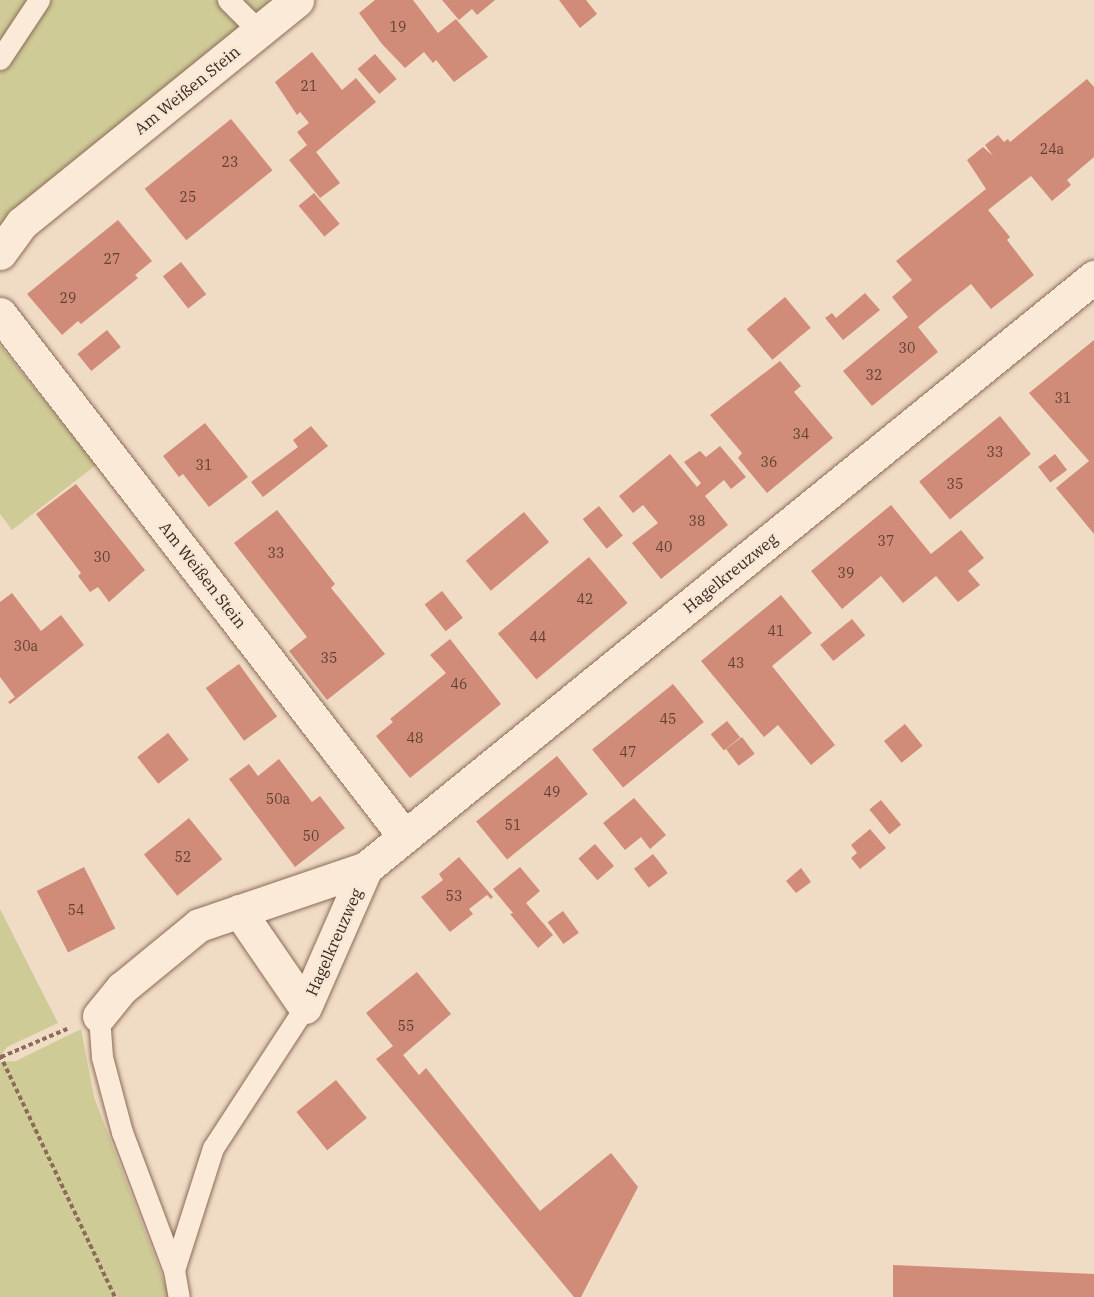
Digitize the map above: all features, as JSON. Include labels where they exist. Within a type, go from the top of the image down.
[{"type":"street","name":"Am Weißen Stein","points":[[0,253],[22,223],[297,0]]},
{"type":"street","name":"Hagelkreuzweg","points":[[99,1016],[122,988],[199,925],[366,868],[1094,277]]},
{"type":"street","name":"Am Weißen Stein","points":[[0,314],[405,837]]},
{"type":"street","name":"Hagelkreuzweg","points":[[304,1007],[366,868]]},
{"type":"street","name":"Hagelkreuzweg","points":[[239,911],[304,1007]]},
{"type":"lane","points":[[0,59],[39,0]]},
{"type":"lane","points":[[228,0],[259,32]]},
{"type":"lane","points":[[174,1270],[213,1148],[304,1007]]},
{"type":"lane","points":[[99,1016],[102,1057],[122,1132],[174,1270],[179,1297]]},
{"type":"path","points":[[99,1016],[1,1056],[115,1297]]},
{"type":"shaded area","points":[[0,0],[279,0],[0,231]]},
{"type":"shaded area","points":[[0,345],[96,465],[12,530],[0,514]]},
{"type":"shaded area","points":[[0,909],[58,1023],[7,1047],[0,1056]]},
{"type":"shaded area","points":[[81,1029],[94,1097],[170,1297],[0,1297],[0,1062],[16,1061]]},
{"type":"building","points":[[375,0],[413,0],[438,33],[456,19],[488,57],[454,82],[436,60],[433,63],[424,52],[405,68],[382,44],[359,13]]},
{"type":"building","points":[[442,0],[495,0],[477,15],[472,9],[459,20]]},
{"type":"building","points":[[559,0],[586,0],[597,14],[580,28]]},
{"type":"building","points":[[312,52],[342,90],[356,78],[376,102],[316,152],[340,183],[320,198],[289,160],[307,145],[297,132],[309,123],[300,112],[297,115],[275,82]]},
{"type":"building","points":[[375,54],[397,79],[379,94],[358,69]]},
{"type":"building","points":[[1087,79],[1094,87],[1094,157],[1067,180],[1071,185],[1052,201],[1031,176],[988,210],[1010,237],[1007,240],[1034,275],[991,309],[971,284],[937,311],[918,327],[938,352],[872,406],[843,371],[908,317],[892,297],[912,280],[896,261],[986,189],[967,160],[983,147],[993,156],[985,145],[998,135],[1004,142],[1008,139],[1010,142]]},
{"type":"building","points":[[231,119],[273,170],[186,240],[145,189]]},
{"type":"building","points":[[314,193],[340,224],[324,236],[299,206]]},
{"type":"building","points":[[118,220],[152,261],[135,275],[138,278],[81,324],[78,321],[62,335],[27,294]]},
{"type":"building","points":[[181,262],[206,294],[188,308],[163,276]]},
{"type":"building","points":[[865,293],[880,310],[843,340],[825,318],[832,313],[836,318]]},
{"type":"building","points":[[785,297],[811,328],[772,360],[747,329]]},
{"type":"building","points":[[107,330],[121,347],[91,371],[77,354]]},
{"type":"building","points":[[1094,340],[1094,534],[1056,488],[1089,461],[1029,393]]},
{"type":"building","points":[[780,361],[801,386],[794,392],[833,438],[767,493],[738,458],[742,453],[710,415]]},
{"type":"building","points":[[1000,416],[1031,454],[950,520],[919,481]]},
{"type":"building","points":[[205,423],[248,477],[209,507],[183,474],[179,477],[163,456]]},
{"type":"building","points":[[311,426],[328,446],[263,497],[251,482],[298,447],[293,440]]},
{"type":"building","points":[[720,446],[746,477],[731,489],[724,480],[705,496],[728,525],[661,579],[632,543],[658,523],[643,505],[633,513],[619,496],[670,454],[697,487],[701,483],[684,462],[700,451],[706,457]]},
{"type":"building","points":[[1055,454],[1067,470],[1050,483],[1038,467]]},
{"type":"building","points":[[76,484],[145,570],[109,602],[98,587],[90,592],[78,576],[81,573],[36,514]]},
{"type":"building","points":[[891,505],[931,554],[961,530],[984,558],[968,571],[980,585],[958,602],[936,576],[903,603],[881,576],[842,609],[811,571]]},
{"type":"building","points":[[599,506],[623,536],[607,549],[583,519]]},
{"type":"building","points":[[277,510],[335,584],[331,588],[385,654],[327,700],[289,651],[307,637],[234,543]]},
{"type":"building","points":[[524,512],[549,542],[491,591],[466,561]]},
{"type":"building","points":[[589,557],[628,603],[536,679],[498,633]]},
{"type":"building","points":[[442,591],[463,618],[446,631],[425,605]]},
{"type":"building","points":[[12,593],[41,631],[61,615],[84,645],[10,704],[8,702],[15,697],[0,677],[0,602]]},
{"type":"building","points":[[781,595],[812,633],[772,666],[835,745],[811,765],[778,725],[764,737],[701,661]]},
{"type":"building","points":[[852,619],[865,635],[833,661],[820,645]]},
{"type":"building","points":[[450,639],[501,704],[410,778],[376,736],[393,722],[390,719],[446,673],[430,655]]},
{"type":"building","points":[[239,664],[277,717],[244,741],[206,688]]},
{"type":"building","points":[[673,684],[704,722],[623,788],[592,749]]},
{"type":"building","points":[[727,721],[740,737],[724,751],[711,734]]},
{"type":"building","points":[[905,724],[923,746],[902,763],[884,741]]},
{"type":"building","points":[[168,733],[189,760],[158,784],[137,757]]},
{"type":"building","points":[[742,737],[755,754],[739,766],[726,749]]},
{"type":"building","points":[[557,756],[588,794],[507,860],[476,821]]},
{"type":"building","points":[[279,759],[312,802],[320,796],[345,828],[295,867],[229,779],[249,764],[258,776]]},
{"type":"building","points":[[634,798],[666,835],[650,849],[641,837],[625,850],[603,823]]},
{"type":"building","points":[[881,800],[901,825],[889,834],[869,809]]},
{"type":"building","points":[[189,818],[222,859],[177,896],[144,855]]},
{"type":"building","points":[[870,829],[886,848],[860,869],[851,858],[857,853],[851,845]]},
{"type":"building","points":[[595,844],[614,866],[597,880],[578,858]]},
{"type":"building","points":[[653,854],[668,873],[649,888],[634,869]]},
{"type":"building","points":[[459,857],[493,897],[491,899],[487,895],[469,909],[473,914],[450,932],[421,897],[443,880],[439,874]]},
{"type":"building","points":[[84,867],[115,928],[68,953],[37,891]]},
{"type":"building","points":[[520,867],[540,891],[526,903],[553,935],[538,948],[493,889]]},
{"type":"building","points":[[801,868],[811,882],[796,893],[786,881]]},
{"type":"building","points":[[563,911],[579,933],[563,944],[548,922]]},
{"type":"building","points":[[417,972],[451,1014],[403,1055],[419,1075],[426,1068],[540,1211],[611,1153],[638,1187],[581,1297],[574,1297],[376,1059],[393,1046],[366,1013]]},
{"type":"building","points":[[336,1080],[367,1118],[327,1150],[296,1112]]},
{"type":"building","points":[[893,1265],[1094,1274],[1094,1297],[893,1297]]}]
